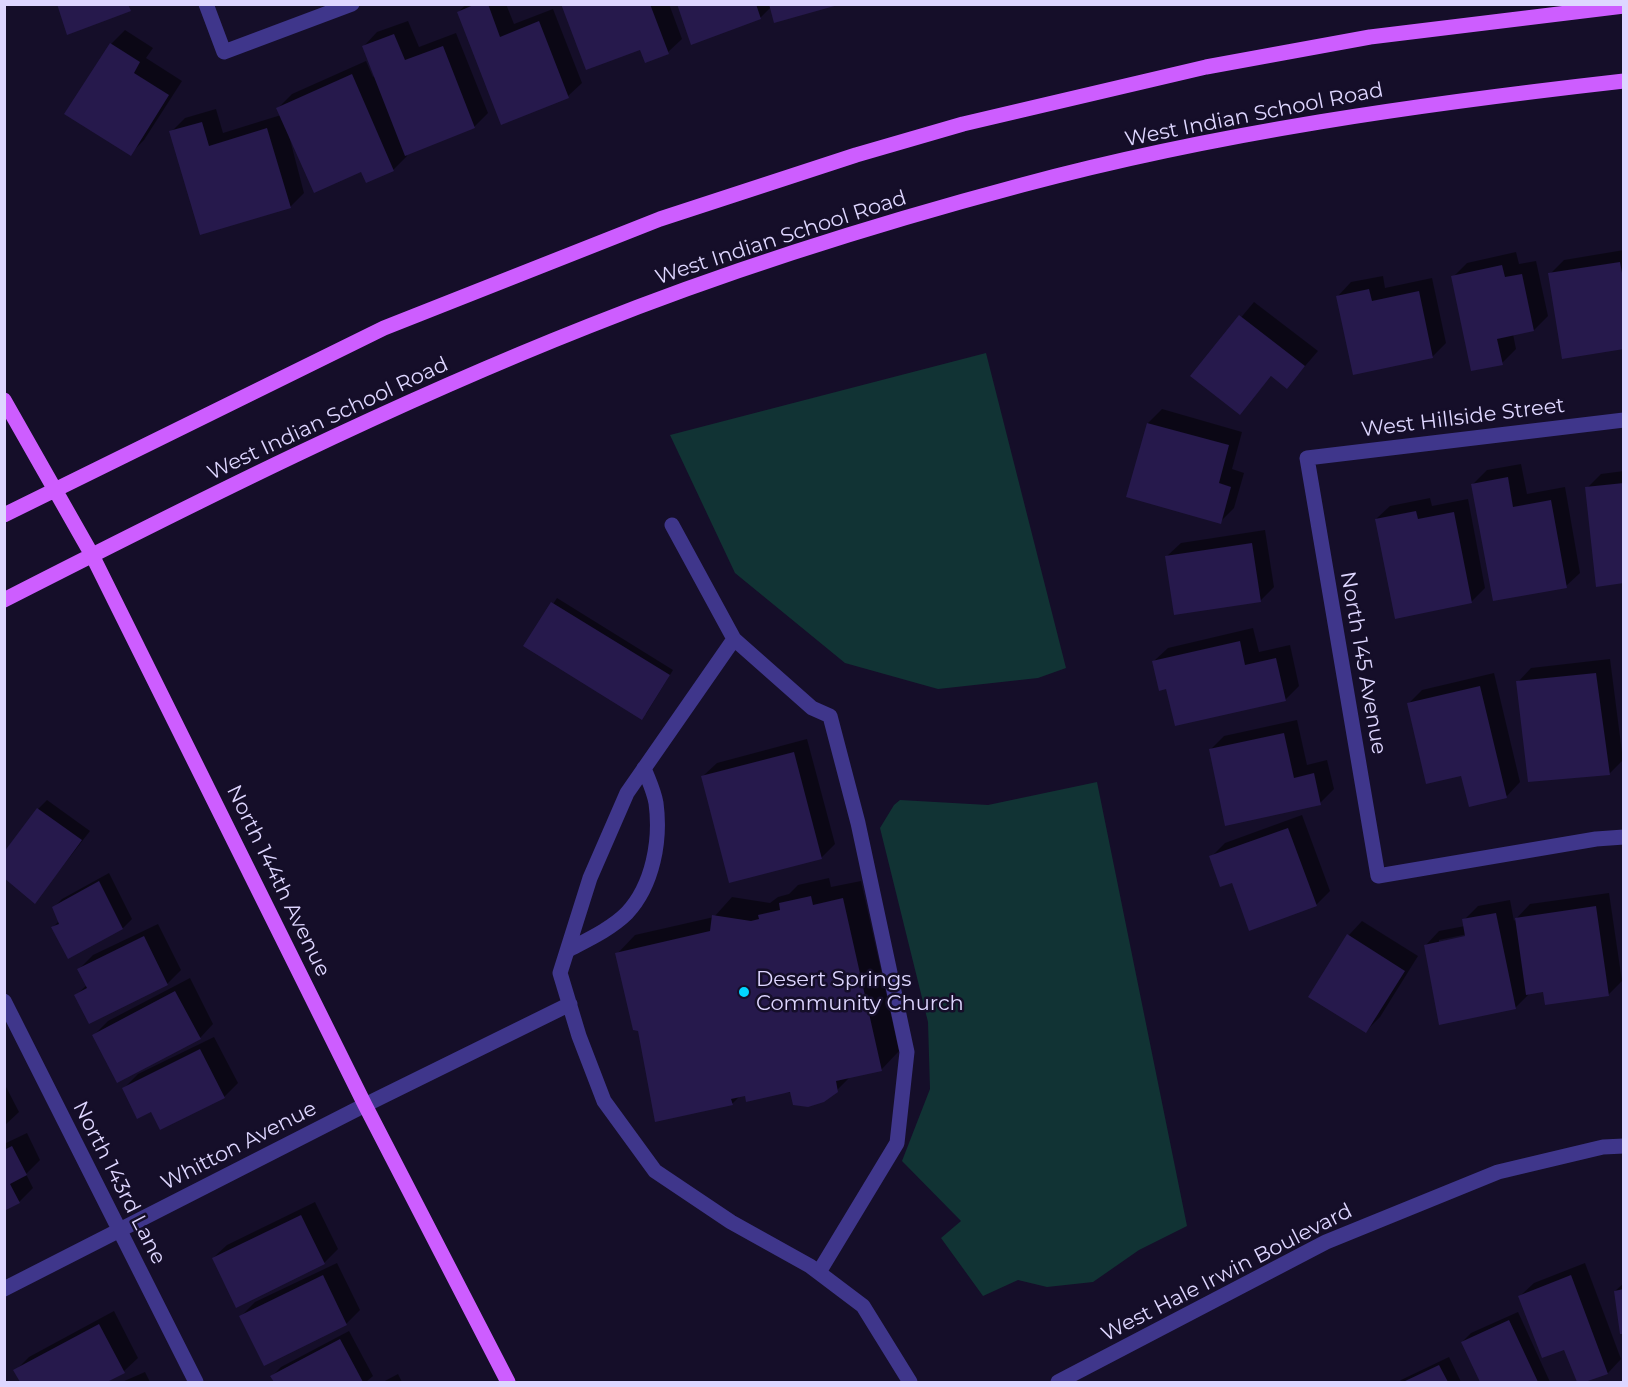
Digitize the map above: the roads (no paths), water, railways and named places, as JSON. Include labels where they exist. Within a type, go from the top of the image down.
[{"type":"main road","points":[[4,515],[328,355],[446,302],[660,219],[856,155],[963,124],[1217,65],[1370,37],[1623,6]]},
{"type":"main road","name":"West Indian School Road","points":[[4,600],[338,435],[527,351],[655,302],[888,224],[1025,184],[1273,130],[1463,99],[1623,81]]},
{"type":"main road","name":"North 144th Avenue","points":[[4,400],[53,491],[92,555],[364,1105],[508,1383]]},
{"type":"street","points":[[206,4],[224,52],[352,4]]},
{"type":"street","name":"West Hillside Street","points":[[1307,458],[1623,420]]},
{"type":"street","name":"North 145 Avenue","points":[[1307,458],[1378,876],[1596,839],[1623,837]]},
{"type":"street","points":[[672,525],[734,639],[812,708],[830,716],[858,823],[907,1052],[897,1143],[819,1272]]},
{"type":"street","points":[[734,639],[627,793],[590,878],[560,973],[603,1101],[655,1171],[731,1222],[819,1272],[863,1306],[910,1383]]},
{"type":"street","points":[[568,950],[599,934],[627,913],[645,886],[655,855],[658,827],[656,801],[644,768]]},
{"type":"street","name":"North 143rd Lane","points":[[4,1001],[196,1383]]},
{"type":"street","name":"Whitton Avenue","points":[[4,1289],[364,1105],[570,1004]]},
{"type":"street","name":"West Hale Irwin Boulevard","points":[[1058,1383],[1326,1242],[1498,1172],[1603,1148],[1623,1146]]},
{"type":"place","name":"Desert Springs Community Church","points":[[744,992]]}]
